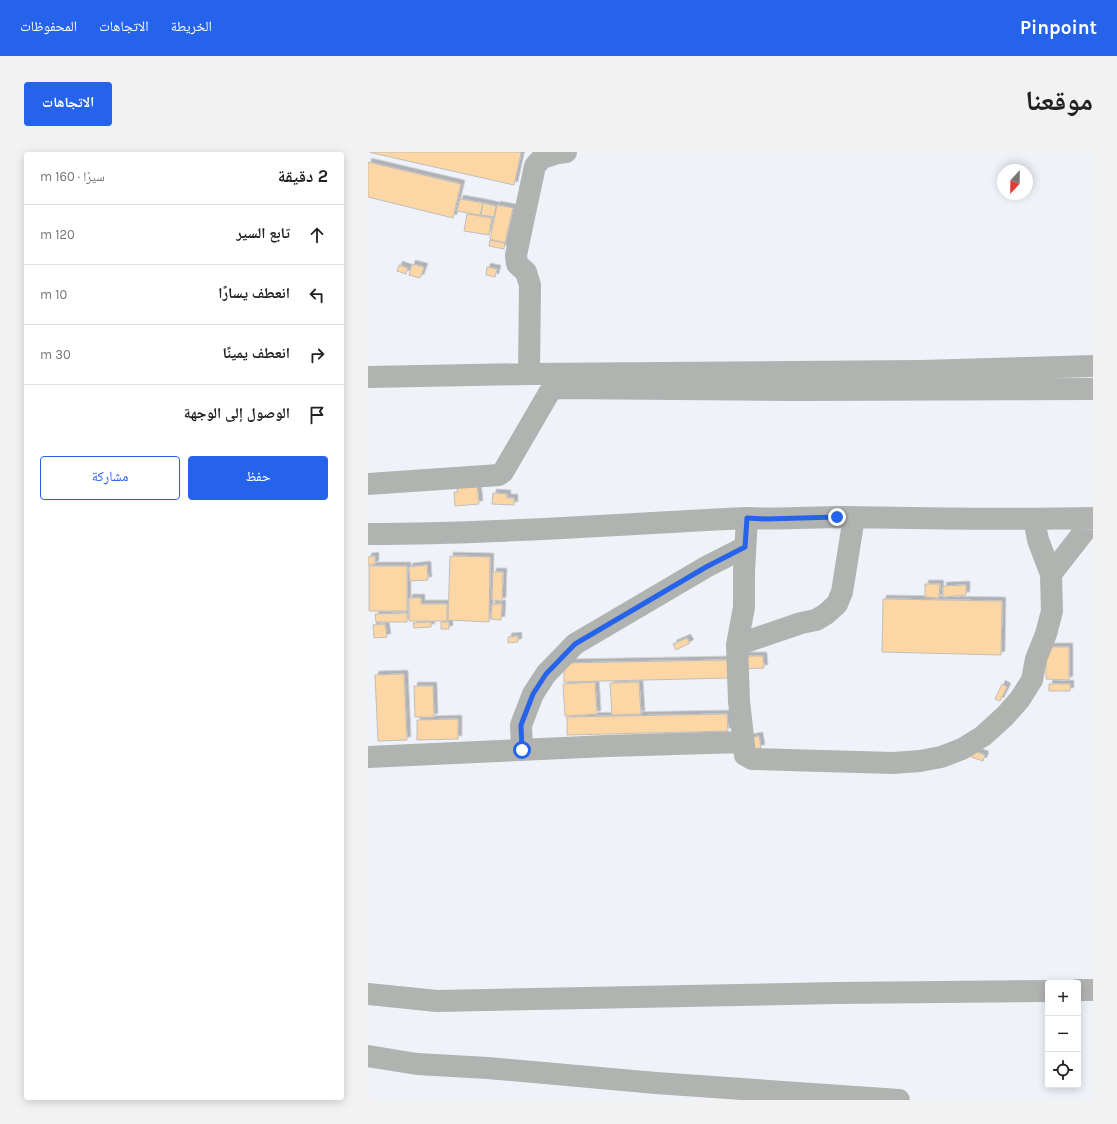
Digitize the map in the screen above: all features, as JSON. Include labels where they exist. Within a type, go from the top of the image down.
[{"type":"street","points":[[529,374],[530,284],[526,272],[517,264],[516,255],[535,166],[542,158],[566,152]]},
{"type":"street","points":[[368,377],[529,374],[920,371],[1093,366]]},
{"type":"street","points":[[368,484],[500,475],[549,394],[560,388],[832,390],[1093,389]]},
{"type":"street","points":[[737,645],[816,620],[826,614],[837,604],[842,592],[854,517]]},
{"type":"street","points":[[368,534],[403,534],[747,518],[772,519],[854,517],[1093,519]]},
{"type":"street","points":[[747,518],[744,607],[737,645],[739,701],[745,755],[752,759],[893,763],[920,761],[940,757],[962,749],[983,736],[1005,716],[1020,699],[1032,680],[1036,659],[1046,634],[1052,611],[1051,574],[1038,540],[1034,519]]},
{"type":"street","points":[[1051,574],[1093,519]]},
{"type":"street","points":[[522,750],[521,725],[533,694],[546,674],[575,644],[706,567],[745,547]]},
{"type":"street","points":[[368,757],[743,742]]},
{"type":"street","points":[[1081,990],[1093,990]]},
{"type":"street","points":[[368,994],[437,1001],[829,993],[1045,991]]},
{"type":"street","points":[[368,1056],[417,1064],[488,1068],[656,1083],[899,1100]]},
{"type":"building","points":[[368,152],[519,152],[521,153],[514,185]]},
{"type":"building","points":[[368,162],[461,184],[453,218],[368,197]]},
{"type":"building","points":[[460,199],[483,203],[480,215],[457,211]]},
{"type":"building","points":[[483,203],[496,206],[494,217],[481,215]]},
{"type":"building","points":[[497,205],[513,208],[505,243],[490,239]]},
{"type":"building","points":[[467,214],[492,218],[489,235],[464,231]]},
{"type":"building","points":[[490,240],[505,243],[504,249],[489,246]]},
{"type":"building","points":[[412,264],[424,267],[420,278],[409,275]]},
{"type":"building","points":[[399,265],[408,268],[406,274],[397,271]]},
{"type":"building","points":[[487,267],[497,269],[495,277],[486,275]]},
{"type":"building","points":[[477,485],[479,504],[455,506],[454,492],[458,492],[457,486]]},
{"type":"building","points":[[493,493],[507,494],[507,498],[514,498],[514,505],[492,504]]},
{"type":"building","points":[[375,556],[375,564],[368,565],[368,557]]},
{"type":"building","points":[[450,556],[490,557],[489,622],[448,620]]},
{"type":"building","points":[[427,565],[428,580],[410,581],[409,567]]},
{"type":"building","points":[[369,566],[407,566],[407,611],[369,611]]},
{"type":"building","points":[[493,572],[503,572],[502,601],[492,600]]},
{"type":"building","points":[[925,584],[940,584],[939,598],[925,597]]},
{"type":"building","points":[[966,585],[966,595],[943,597],[943,586]]},
{"type":"building","points":[[409,598],[421,598],[421,604],[447,604],[447,621],[409,621]]},
{"type":"building","points":[[883,599],[1002,601],[1001,655],[882,652]]},
{"type":"building","points":[[492,604],[502,604],[501,620],[491,619]]},
{"type":"building","points":[[407,613],[407,622],[376,622],[375,614]]},
{"type":"building","points":[[431,622],[431,627],[414,628],[413,623]]},
{"type":"building","points":[[441,622],[449,622],[449,629],[441,629]]},
{"type":"building","points":[[385,624],[387,637],[374,638],[373,625]]},
{"type":"building","points":[[518,636],[518,642],[508,643],[508,637]]},
{"type":"building","points":[[687,638],[690,643],[676,650],[673,644]]},
{"type":"building","points":[[1046,647],[1069,647],[1069,680],[1046,679]]},
{"type":"building","points":[[740,656],[763,656],[764,668],[740,669]]},
{"type":"building","points":[[728,660],[728,678],[564,682],[564,663]]},
{"type":"building","points":[[404,674],[407,740],[378,741],[375,675]]},
{"type":"building","points":[[595,682],[597,714],[565,716],[563,684]]},
{"type":"building","points":[[639,682],[641,714],[612,715],[610,683]]},
{"type":"building","points":[[1002,684],[1007,687],[1000,701],[995,699]]},
{"type":"building","points":[[1049,684],[1070,684],[1070,691],[1049,691]]},
{"type":"building","points":[[414,686],[433,686],[434,717],[415,717]]},
{"type":"building","points":[[727,714],[728,731],[567,735],[567,717]]},
{"type":"building","points":[[458,719],[458,739],[417,740],[417,720]]},
{"type":"building","points":[[759,736],[761,748],[750,749],[748,738]]},
{"type":"building","points":[[974,751],[985,755],[983,761],[971,757]]},
{"type":"route","points":[[522,750],[521,725],[533,694],[546,674],[575,644],[706,567],[745,547],[747,518],[790,519],[837,517]]}]
